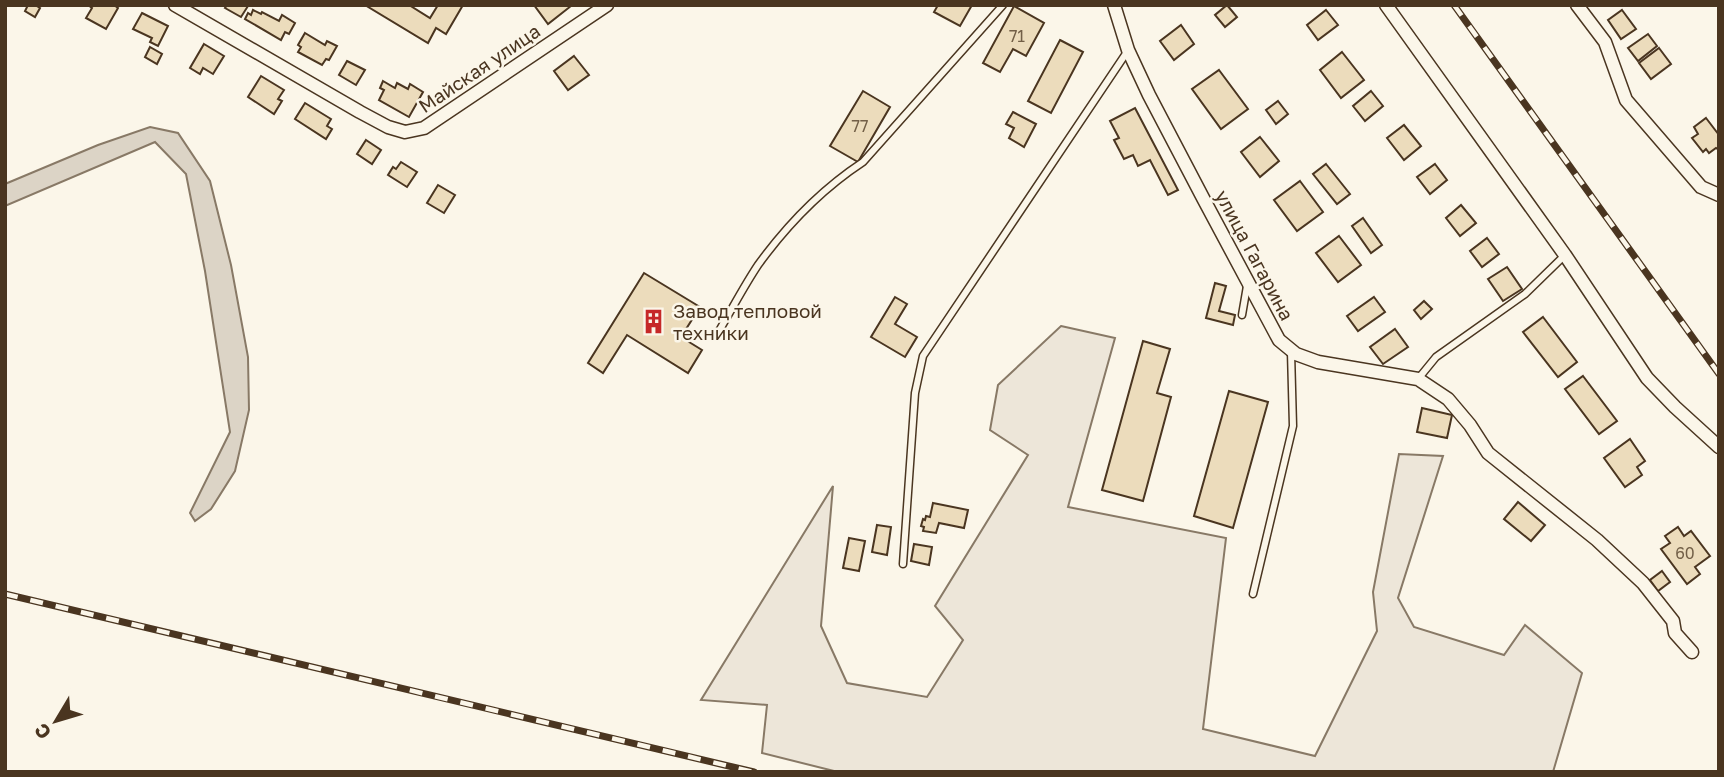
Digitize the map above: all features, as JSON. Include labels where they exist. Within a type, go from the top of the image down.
[{"type":"street","name":"Майская улица","points":[[175,5],[387,127],[405,132],[424,128],[607,5]]},
{"type":"street","name":"улица Гагарина","points":[[1114,5],[1128,50],[1279,340],[1296,354],[1318,362],[1418,379],[1448,399],[1470,425],[1488,453],[1597,540],[1643,583],[1673,621],[1675,633],[1692,652]]},
{"type":"street","points":[[1386,5],[1565,255],[1647,377],[1719,447]]},
{"type":"street","points":[[1577,5],[1605,41],[1626,100],[1701,187],[1719,195]]},
{"type":"lane","points":[[719,331],[758,266],[786,230],[845,173],[863,162],[1003,5]]},
{"type":"lane","points":[[903,564],[915,393],[923,356],[1128,50]]},
{"type":"lane","points":[[1418,379],[1436,357],[1524,294],[1565,255]]},
{"type":"lane","points":[[1242,315],[1247,281]]},
{"type":"lane","points":[[1252,594],[1293,426],[1291,350]]},
{"type":"shaded area","points":[[150,127],[178,133],[210,181],[231,265],[248,357],[249,410],[235,471],[211,509],[195,521],[190,513],[230,432],[205,271],[186,174],[155,142],[5,206],[5,184],[98,145]]},
{"type":"shaded area","points":[[1061,326],[1115,338],[1068,507],[1226,538],[1203,729],[1315,756],[1377,631],[1373,592],[1399,454],[1443,456],[1398,598],[1414,627],[1504,655],[1525,625],[1582,673],[1553,772],[838,772],[762,753],[767,705],[701,700],[833,486],[821,626],[847,683],[927,697],[963,640],[935,606],[1028,455],[990,430],[998,385]]},
{"type":"building","points":[[28,5],[40,8],[35,17],[25,11]]},
{"type":"building","points":[[88,5],[114,5],[118,8],[106,29],[86,18],[92,8]]},
{"type":"building","points":[[227,5],[248,6],[241,17],[225,8]]},
{"type":"building","points":[[365,5],[409,5],[430,18],[438,5],[463,5],[446,34],[436,28],[428,43]]},
{"type":"building","points":[[534,5],[570,5],[571,6],[548,24]]},
{"type":"building","points":[[938,5],[972,5],[960,26],[934,12]]},
{"type":"building","points":[[1227,5],[1237,17],[1225,27],[1215,15]]},
{"type":"building","points":[[1014,6],[1044,23],[1026,56],[1013,49],[1000,72],[983,63]]},
{"type":"building","points":[[253,10],[279,21],[282,15],[295,23],[289,34],[285,32],[281,40],[245,19]]},
{"type":"building","points":[[1326,10],[1338,25],[1318,40],[1307,25]]},
{"type":"building","points":[[1622,10],[1636,29],[1621,39],[1608,20]]},
{"type":"building","points":[[142,13],[168,26],[158,46],[150,42],[152,38],[133,29]]},
{"type":"building","points":[[1181,25],[1194,44],[1174,60],[1160,41]]},
{"type":"building","points":[[305,33],[325,45],[327,41],[337,46],[329,60],[326,59],[322,65],[298,52],[301,47],[298,45]]},
{"type":"building","points":[[1648,34],[1657,46],[1638,61],[1628,48]]},
{"type":"building","points":[[1060,40],[1083,52],[1051,113],[1028,101]]},
{"type":"building","points":[[204,44],[224,56],[213,74],[203,68],[200,74],[190,68]]},
{"type":"building","points":[[150,47],[162,54],[157,64],[145,57]]},
{"type":"building","points":[[1659,48],[1671,64],[1651,79],[1639,63]]},
{"type":"building","points":[[1342,52],[1364,80],[1341,98],[1320,70]]},
{"type":"building","points":[[574,56],[589,75],[568,90],[554,71]]},
{"type":"building","points":[[347,61],[365,70],[356,85],[339,75]]},
{"type":"building","points":[[1219,70],[1248,109],[1221,129],[1192,89]]},
{"type":"building","points":[[261,76],[284,90],[278,99],[282,101],[274,114],[248,97]]},
{"type":"building","points":[[383,81],[395,88],[397,83],[408,89],[410,84],[423,92],[409,117],[379,100],[384,90],[380,88]]},
{"type":"building","points":[[863,91],[890,107],[858,162],[830,146]]},
{"type":"building","points":[[1371,91],[1383,106],[1365,121],[1353,106]]},
{"type":"building","points":[[1278,101],[1288,114],[1276,124],[1266,110]]},
{"type":"building","points":[[305,103],[331,119],[327,126],[332,129],[326,139],[295,119]]},
{"type":"building","points":[[1135,108],[1178,190],[1168,195],[1150,160],[1138,166],[1133,155],[1124,159],[1114,140],[1119,138],[1110,121]]},
{"type":"building","points":[[1013,112],[1036,124],[1024,147],[1009,138],[1014,128],[1006,124]]},
{"type":"building","points":[[1706,118],[1719,135],[1719,150],[1716,148],[1709,153],[1706,149],[1703,152],[1692,138],[1698,134],[1694,127]]},
{"type":"building","points":[[1404,125],[1421,146],[1404,160],[1387,138]]},
{"type":"building","points":[[1260,137],[1279,161],[1260,177],[1241,152]]},
{"type":"building","points":[[366,140],[381,150],[372,164],[357,154]]},
{"type":"building","points":[[401,162],[417,172],[407,187],[388,175],[393,167],[396,169]]},
{"type":"building","points":[[1326,164],[1350,194],[1337,204],[1313,174]]},
{"type":"building","points":[[1435,164],[1447,180],[1430,194],[1417,177]]},
{"type":"building","points":[[1300,181],[1323,212],[1297,231],[1274,200]]},
{"type":"building","points":[[438,185],[455,195],[444,213],[427,203]]},
{"type":"building","points":[[1461,205],[1476,223],[1460,236],[1446,218]]},
{"type":"building","points":[[1363,218],[1382,245],[1371,253],[1352,226]]},
{"type":"building","points":[[1339,236],[1361,265],[1338,282],[1316,253]]},
{"type":"building","points":[[1487,238],[1499,254],[1482,267],[1470,251]]},
{"type":"building","points":[[1507,267],[1522,289],[1503,301],[1488,279]]},
{"type":"building","name":"Завод тепловой техники","points":[[644,273],[700,307],[681,337],[702,350],[688,373],[627,335],[603,373],[588,363]]},
{"type":"building","points":[[1215,283],[1226,286],[1219,311],[1235,315],[1233,325],[1206,318]]},
{"type":"building","points":[[895,297],[907,304],[895,324],[917,337],[905,357],[871,337]]},
{"type":"building","points":[[1374,297],[1385,312],[1358,331],[1347,316]]},
{"type":"building","points":[[1424,301],[1432,309],[1421,319],[1414,310]]},
{"type":"building","points":[[1543,317],[1577,362],[1558,377],[1523,332]]},
{"type":"building","points":[[1395,329],[1408,347],[1383,364],[1370,347]]},
{"type":"building","points":[[1143,341],[1170,349],[1157,393],[1171,397],[1143,501],[1102,490]]},
{"type":"building","points":[[1583,376],[1617,421],[1599,434],[1565,389]]},
{"type":"building","points":[[1229,391],[1268,402],[1233,528],[1194,516]]},
{"type":"building","points":[[1422,408],[1452,415],[1447,438],[1417,432]]},
{"type":"building","points":[[1630,439],[1645,461],[1637,467],[1642,475],[1625,487],[1604,458]]},
{"type":"building","points":[[1518,502],[1545,525],[1531,541],[1504,519]]},
{"type":"building","points":[[933,503],[968,510],[964,528],[939,523],[936,533],[923,531],[923,519],[930,517]]},
{"type":"building","points":[[877,525],[891,527],[887,555],[872,552]]},
{"type":"building","points":[[1678,527],[1684,536],[1691,531],[1710,556],[1695,567],[1700,574],[1687,584],[1661,549],[1670,543],[1665,536]]},
{"type":"building","points":[[849,538],[865,541],[859,571],[843,568]]},
{"type":"building","points":[[914,544],[932,547],[929,565],[911,561]]},
{"type":"building","points":[[1662,571],[1670,582],[1658,591],[1650,580]]},
{"type":"railway","points":[[1454,5],[1719,374]]},
{"type":"railway","points":[[5,594],[754,772]]},
{"type":"place","name":"Завод тепловой техники","points":[[653,321]]}]
